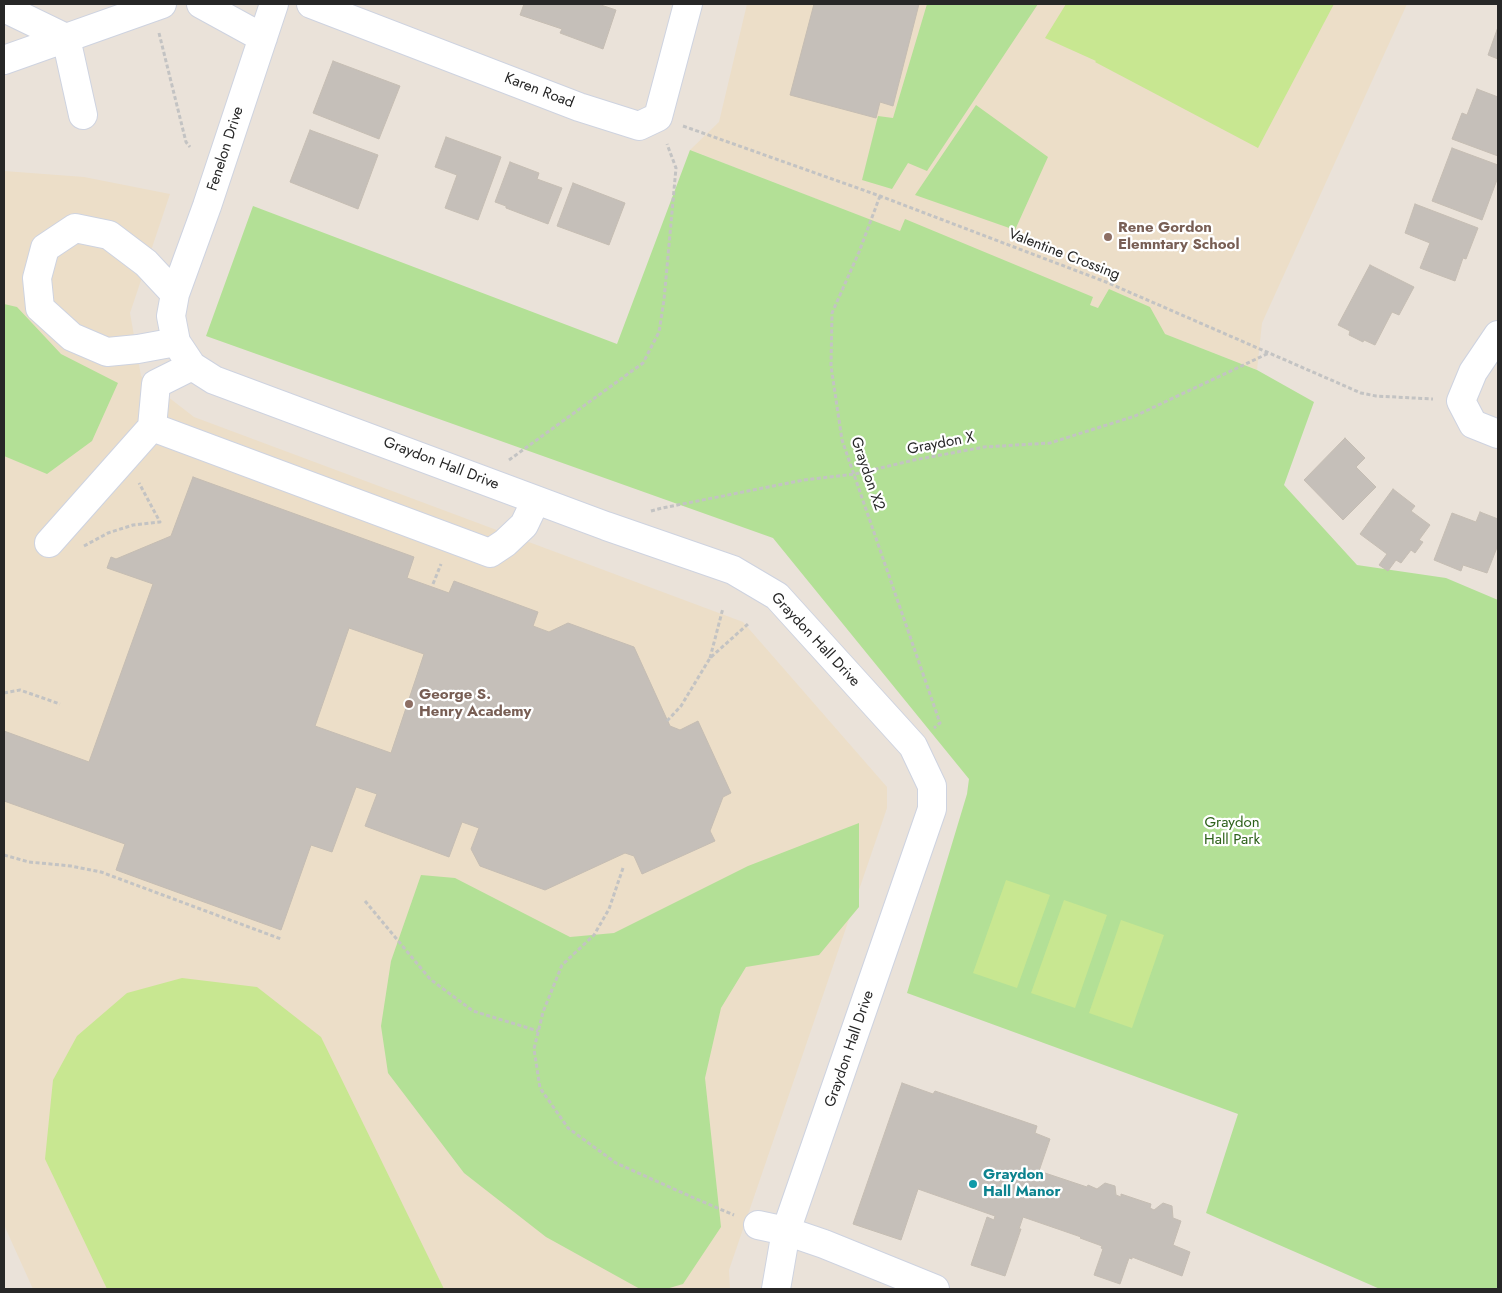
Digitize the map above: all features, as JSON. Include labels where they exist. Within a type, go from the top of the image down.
[{"type":"street","points":[[201,4],[262,38]]},
{"type":"street","name":"Fenelon Drive","points":[[176,342],[171,316],[175,294],[207,206],[274,4]]},
{"type":"street","name":"Karen Road","points":[[311,4],[579,107],[639,126],[658,117]]},
{"type":"street","points":[[658,117],[688,4]]},
{"type":"street","points":[[4,8],[66,38]]},
{"type":"street","points":[[4,60],[66,38],[160,16]]},
{"type":"street","points":[[66,38],[83,115]]},
{"type":"street","points":[[175,294],[146,263],[109,235],[75,228],[45,248],[37,278],[40,308],[72,337],[107,352],[176,342]]},
{"type":"street","points":[[1498,335],[1473,372],[1461,400],[1473,424],[1498,434]]},
{"type":"street","name":"Graydon Hall Drive","points":[[176,342],[192,366],[214,380],[606,526],[733,570],[777,596],[912,746],[932,786],[932,809],[786,1231],[776,1289]]},
{"type":"street","points":[[51,540],[152,428],[156,384],[192,366]]},
{"type":"street","points":[[152,428],[490,553],[505,543],[524,525],[536,500]]},
{"type":"street","points":[[758,1225],[786,1231],[824,1244],[935,1289]]},
{"type":"path","points":[[160,16],[186,142],[190,147]]},
{"type":"path","name":"Valentine Crossing","points":[[658,117],[880,196],[1106,282],[1361,393],[1376,396],[1461,400]]},
{"type":"path","points":[[495,485],[503,465],[516,454],[642,363],[659,332],[664,300],[676,168],[658,117]]},
{"type":"path","name":"Graydon X2","points":[[880,196],[859,252],[832,313],[831,366],[842,440],[940,723],[912,746]]},
{"type":"path","name":"Graydon X","points":[[606,526],[662,508],[804,480],[855,474],[914,460],[984,447],[1050,443],[1135,416],[1269,353]]},
{"type":"path","points":[[51,540],[70,545],[85,546],[108,533],[133,525],[160,522],[138,480]]},
{"type":"path","points":[[433,584],[441,563]]},
{"type":"path","points":[[667,720],[681,706],[710,658],[723,608]]},
{"type":"path","points":[[710,658],[748,624]]},
{"type":"path","points":[[4,693],[20,690],[60,704]]},
{"type":"path","points":[[4,855],[29,862],[71,866],[101,872],[281,939]]},
{"type":"path","points":[[623,868],[609,909],[594,935],[562,965],[544,1012],[534,1049],[540,1088],[568,1128],[616,1162],[758,1225]]},
{"type":"path","points":[[364,901],[430,978],[473,1011],[538,1031]]},
{"type":"shaded area","name":"Rene Gordon Elemntary School","points":[[747,4],[1407,4],[1262,323],[1257,370],[690,150],[719,122]]},
{"type":"shaded area","name":"George S. Henry Academy","points":[[4,171],[84,177],[170,194],[130,313],[141,376],[194,417],[743,622],[887,787],[887,808],[729,1270],[730,1289],[33,1289],[4,1225]]},
{"type":"green space","points":[[927,4],[1038,4],[927,171],[908,163],[892,189],[862,180],[878,116],[893,118]]},
{"type":"green space","points":[[1066,4],[1334,4],[1258,148],[1096,61],[1045,38]]},
{"type":"green space","points":[[976,105],[1048,157],[1015,230],[915,195]]},
{"type":"green space","name":"Graydon Hall Park","points":[[690,150],[900,231],[905,219],[1093,297],[1090,305],[1098,308],[1109,289],[1150,307],[1165,334],[1257,370],[1314,402],[1284,485],[1357,565],[1446,578],[1498,600],[1498,1289],[1380,1289],[1206,1213],[1238,1114],[907,993],[967,794],[969,779],[773,538],[206,336],[253,206],[617,344]]},
{"type":"green space","points":[[4,304],[17,307],[61,354],[118,383],[92,441],[47,474],[4,456]]},
{"type":"green space","points":[[859,823],[859,907],[819,955],[746,967],[721,1008],[705,1078],[721,1227],[683,1284],[666,1289],[640,1289],[546,1237],[464,1173],[388,1073],[381,1026],[391,961],[421,875],[455,878],[570,937],[614,933],[748,866]]},
{"type":"green space","points":[[1006,880],[1050,895],[1017,988],[973,973]]},
{"type":"green space","points":[[1064,900],[1107,915],[1075,1008],[1031,993]]},
{"type":"green space","points":[[1121,920],[1164,935],[1132,1028],[1089,1013]]},
{"type":"green space","points":[[182,978],[257,987],[321,1037],[444,1289],[107,1289],[45,1159],[53,1080],[77,1036],[127,993]]},
{"type":"building","points":[[524,4],[598,4],[616,10],[603,49],[560,33],[562,29],[520,15]]},
{"type":"building","points":[[814,4],[919,4],[893,106],[880,102],[876,118],[790,95]]},
{"type":"building","points":[[1498,27],[1498,59],[1488,55]]},
{"type":"building","points":[[333,61],[400,86],[379,139],[313,113]]},
{"type":"building","points":[[1477,89],[1498,97],[1498,156],[1452,139],[1462,113],[1467,115]]},
{"type":"building","points":[[310,130],[378,155],[358,209],[290,182]]},
{"type":"building","points":[[446,137],[501,157],[478,220],[445,208],[457,175],[435,167]]},
{"type":"building","points":[[1452,148],[1498,165],[1498,177],[1482,220],[1432,201]]},
{"type":"building","points":[[510,162],[539,173],[537,179],[562,188],[548,224],[495,202]]},
{"type":"building","points":[[573,183],[625,203],[609,245],[557,226]]},
{"type":"building","points":[[1415,204],[1478,228],[1466,259],[1463,258],[1455,281],[1420,268],[1430,243],[1405,233]]},
{"type":"building","points":[[1370,265],[1414,287],[1399,315],[1392,312],[1375,345],[1364,340],[1363,342],[1349,335],[1350,331],[1338,325]]},
{"type":"building","points":[[1345,438],[1365,458],[1356,467],[1376,487],[1343,520],[1304,480]]},
{"type":"building","points":[[193,477],[414,557],[407,578],[449,593],[454,581],[538,612],[533,626],[549,632],[568,623],[634,647],[670,726],[680,730],[698,721],[731,793],[723,797],[710,831],[715,841],[642,874],[634,856],[625,853],[545,890],[480,866],[471,849],[479,828],[462,822],[449,857],[365,826],[377,794],[356,787],[332,852],[311,845],[281,930],[116,870],[125,844],[4,801],[4,731],[89,762],[153,584],[107,568],[111,557],[116,559],[171,536]],"holes":[[[349,628],[424,654],[391,753],[315,726]]]},
{"type":"building","points":[[1393,489],[1415,506],[1411,511],[1430,525],[1419,540],[1423,542],[1415,553],[1411,550],[1401,563],[1396,560],[1388,571],[1379,565],[1387,554],[1360,534]]},
{"type":"building","points":[[1480,512],[1498,519],[1498,545],[1487,573],[1463,565],[1461,571],[1434,560],[1452,513],[1476,522]]},
{"type":"building","name":"Graydon Hall Manor","points":[[902,1083],[933,1094],[935,1091],[1037,1126],[1035,1133],[1050,1139],[1039,1171],[1097,1189],[1105,1183],[1115,1186],[1116,1195],[1121,1197],[1121,1194],[1151,1204],[1150,1208],[1154,1210],[1163,1203],[1172,1206],[1173,1218],[1181,1221],[1173,1245],[1190,1252],[1182,1276],[1132,1257],[1132,1259],[1129,1258],[1120,1284],[1094,1275],[1103,1249],[1101,1248],[1102,1246],[1023,1217],[1019,1229],[1021,1229],[1005,1276],[971,1265],[987,1217],[994,1220],[995,1216],[918,1189],[901,1240],[853,1224]]},
{"type":"place","name":"Rene Gordon Elemntary School","points":[[1108,237]]},
{"type":"place","name":"George S. Henry Academy","points":[[409,704]]},
{"type":"place","name":"Graydon Hall Manor","points":[[973,1184]]}]
